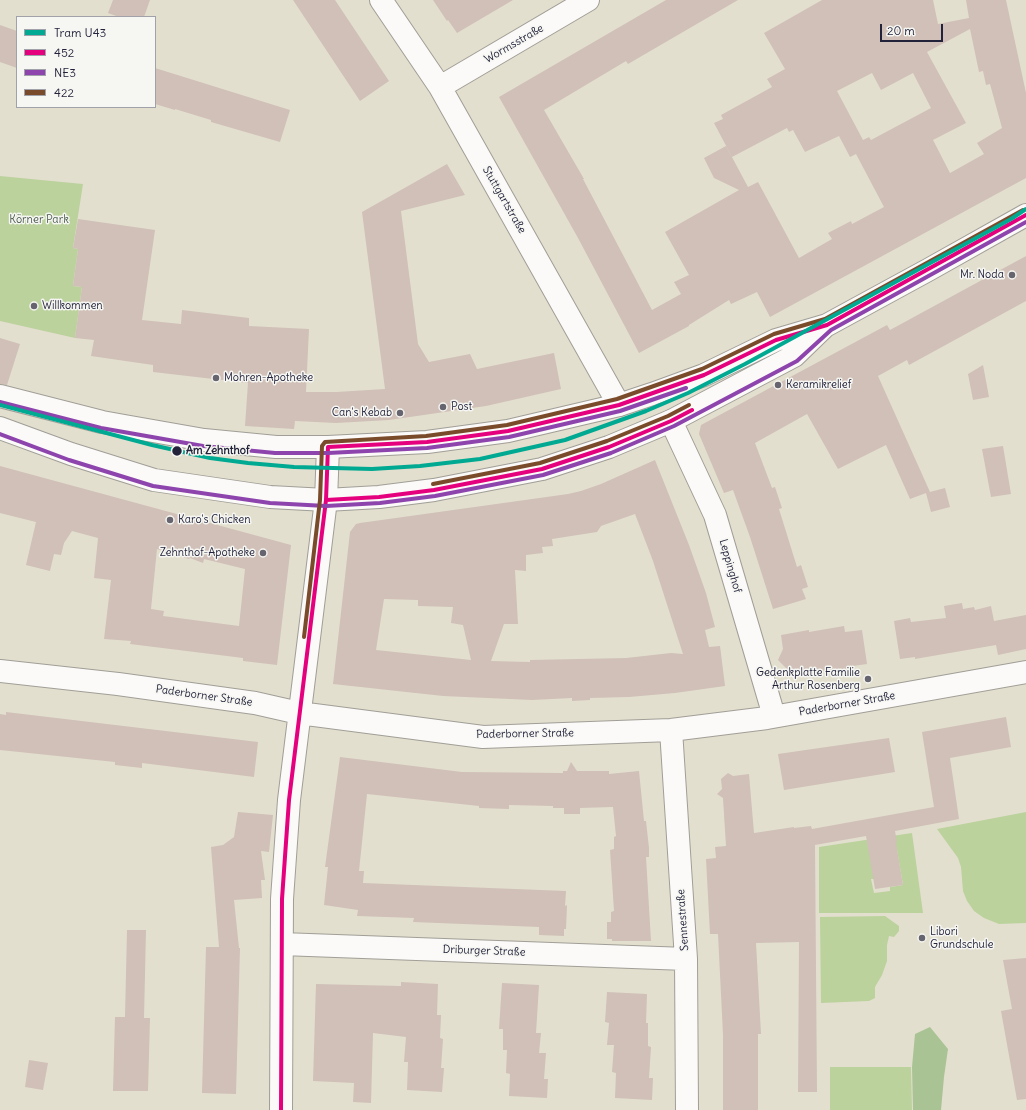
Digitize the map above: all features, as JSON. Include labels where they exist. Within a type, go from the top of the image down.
[{"type":"street","name":"Stuttgartstraße","points":[[381,0],[440,87],[619,404]]},
{"type":"street","name":"Wormsstraße","points":[[440,87],[588,0]]},
{"type":"street","points":[[0,396],[102,422],[204,440],[276,447],[328,447],[427,442],[508,431],[619,404],[652,394],[704,375],[776,340],[827,325],[1026,215]]},
{"type":"street","points":[[0,428],[70,454],[154,480],[270,497],[326,500],[379,497],[434,490],[542,469],[609,447],[671,421],[794,356],[827,325]]},
{"type":"street","name":"Leppinghof","points":[[671,421],[715,515],[774,716]]},
{"type":"street","points":[[281,1110],[282,899],[289,800],[326,500],[328,447]]},
{"type":"street","name":"Paderborner Straße","points":[[0,671],[118,684],[255,703],[299,713],[483,737],[671,730],[774,716],[1026,672]]},
{"type":"street","name":"Sennestraße","points":[[671,730],[686,959],[687,1110]]},
{"type":"street","name":"Driburger Straße","points":[[282,944],[686,959]]},
{"type":"green space","name":"Körner Park","points":[[0,176],[83,184],[73,248],[78,249],[73,286],[82,287],[75,338],[0,321]]},
{"type":"green space","points":[[1026,812],[1026,923],[999,924],[984,918],[974,911],[967,901],[963,891],[961,867],[958,858],[937,829]]},
{"type":"green space","points":[[912,833],[923,913],[819,913],[819,847]],"holes":[[[897,850],[903,885],[890,887],[890,891],[874,893],[871,879],[874,879]]]},
{"type":"green space","points":[[885,916],[899,926],[899,931],[894,937],[889,936],[887,945],[887,961],[882,975],[875,987],[875,998],[869,1001],[821,1003],[820,917]]},
{"type":"green space","points":[[930,1027],[948,1049],[941,1110],[913,1110],[912,1067],[915,1034]]},
{"type":"green space","points":[[830,1067],[911,1067],[912,1110],[830,1110]]},
{"type":"building","points":[[113,0],[150,0],[144,16],[116,16],[108,13]]},
{"type":"building","points":[[293,0],[335,0],[389,81],[360,101]]},
{"type":"building","points":[[433,0],[513,0],[457,33]]},
{"type":"building","points":[[666,0],[738,0],[628,64],[626,61],[544,110],[584,179],[652,310],[681,294],[674,282],[689,275],[665,232],[739,190],[714,178],[704,158],[726,146],[748,187],[758,182],[799,258],[832,239],[828,233],[851,221],[852,224],[884,207],[856,154],[850,157],[839,136],[805,152],[793,130],[789,132],[787,128],[732,157],[714,123],[723,119],[721,115],[772,87],[767,79],[785,69],[764,33],[822,0],[933,0],[938,24],[969,18],[966,0],[1006,0],[1026,93],[1026,178],[770,317],[757,292],[731,304],[729,300],[689,326],[639,353],[578,238],[499,97]],"holes":[[[970,29],[979,72],[983,71],[986,85],[990,84],[1002,128],[977,143],[984,154],[950,173],[933,140],[966,123],[927,52]],[[872,73],[881,90],[913,73],[931,108],[871,140],[869,137],[863,140],[837,91]]]},
{"type":"building","points":[[0,25],[16,31],[16,68],[0,62]]},
{"type":"building","points":[[156,68],[290,110],[280,142],[156,104]]},
{"type":"building","points":[[447,164],[465,195],[401,211],[418,344],[429,362],[470,354],[477,369],[554,353],[561,389],[486,406],[389,420],[336,423],[295,421],[294,429],[245,426],[248,383],[153,372],[153,365],[91,356],[94,340],[75,338],[82,287],[73,286],[78,249],[73,248],[78,219],[155,230],[142,320],[181,324],[182,310],[249,318],[249,326],[309,329],[306,392],[385,389],[362,212]]},
{"type":"building","points":[[1026,256],[1026,301],[909,365],[907,360],[878,376],[930,492],[945,488],[950,507],[931,512],[926,493],[910,499],[886,445],[838,469],[807,414],[755,443],[772,488],[775,487],[782,508],[779,509],[797,567],[801,565],[808,587],[802,589],[806,599],[773,609],[733,490],[724,493],[699,434],[701,425],[887,325],[890,330]]},
{"type":"building","points":[[0,338],[20,344],[7,385],[0,384]]},
{"type":"building","points":[[983,365],[989,397],[973,400],[968,374]]},
{"type":"building","points":[[1003,446],[1011,494],[991,497],[982,449]]},
{"type":"building","points":[[655,460],[689,545],[706,593],[715,627],[705,630],[709,647],[720,646],[725,686],[675,693],[629,697],[590,698],[590,700],[572,701],[572,698],[532,700],[443,696],[333,684],[350,532],[356,524],[568,494],[601,484]],"holes":[[[635,514],[653,561],[683,654],[671,653],[626,658],[530,660],[530,662],[491,661],[504,624],[518,624],[515,570],[526,571],[526,555],[543,553],[542,547],[553,546],[552,539],[597,532],[601,526]],[[384,599],[418,600],[418,606],[453,607],[451,623],[463,625],[471,660],[376,650]]]},
{"type":"building","points":[[0,466],[291,545],[277,665],[243,661],[243,658],[130,644],[131,641],[104,639],[111,580],[94,578],[98,538],[72,531],[64,543],[61,555],[54,554],[50,571],[26,565],[36,522],[0,513]],"holes":[[[157,549],[189,559],[190,558],[203,563],[204,559],[245,569],[239,626],[163,616],[164,611],[151,609]]]},
{"type":"building","points":[[962,603],[963,609],[974,607],[975,610],[991,606],[994,621],[1026,615],[1026,649],[998,655],[996,645],[915,659],[915,657],[900,659],[894,621],[910,618],[911,622],[946,618],[944,606]]},
{"type":"building","points":[[844,626],[845,632],[862,630],[867,664],[853,666],[854,670],[828,673],[828,670],[788,676],[787,669],[778,660],[783,649],[781,635]]},
{"type":"building","points":[[6,712],[258,742],[254,777],[142,763],[142,768],[115,765],[115,762],[0,750],[0,714],[6,715]]},
{"type":"building","points":[[1006,717],[1011,747],[950,758],[959,819],[895,831],[903,885],[875,889],[866,836],[815,845],[817,1092],[798,1092],[799,942],[756,943],[761,1034],[758,1034],[758,1110],[723,1110],[723,1035],[718,934],[710,934],[706,859],[716,858],[715,847],[726,846],[723,798],[717,794],[722,789],[721,779],[728,773],[733,776],[749,774],[754,833],[794,827],[811,826],[812,829],[934,807],[922,732]]},
{"type":"building","points":[[889,738],[895,772],[784,790],[778,754]]},
{"type":"building","points":[[340,757],[462,772],[563,773],[563,771],[567,771],[571,762],[577,771],[609,771],[609,774],[639,771],[644,821],[646,821],[649,848],[649,857],[646,857],[651,941],[612,941],[612,939],[607,939],[607,922],[611,922],[611,912],[614,911],[610,850],[614,849],[614,837],[616,836],[613,807],[580,808],[580,814],[564,814],[564,808],[553,808],[553,806],[509,805],[509,809],[479,808],[479,806],[367,794],[359,871],[364,871],[363,883],[566,891],[566,929],[564,929],[564,936],[539,935],[539,927],[413,922],[414,918],[357,916],[358,910],[324,905],[328,867],[325,867]]},
{"type":"building","points":[[238,812],[273,815],[269,852],[261,851],[265,880],[261,880],[262,898],[234,900],[240,948],[236,1094],[202,1093],[206,947],[219,947],[211,847],[223,845],[234,837]]},
{"type":"building","points":[[127,930],[146,930],[144,1018],[150,1018],[148,1091],[113,1091],[115,1017],[125,1017]]},
{"type":"building","points":[[1026,958],[1026,1099],[1017,1100],[1001,1011],[1012,1009],[1003,960]]},
{"type":"building","points":[[401,982],[438,984],[437,1015],[441,1015],[440,1038],[443,1039],[441,1068],[444,1068],[442,1092],[407,1090],[408,1062],[404,1062],[406,1037],[373,1033],[371,1103],[353,1102],[354,1083],[313,1081],[316,984],[401,986]]},
{"type":"building","points":[[502,983],[539,985],[536,1033],[541,1033],[539,1053],[546,1053],[544,1079],[548,1079],[547,1098],[509,1096],[510,1074],[506,1073],[507,1050],[503,1050],[503,1029],[499,1029]]},
{"type":"building","points":[[607,992],[647,994],[646,1023],[648,1023],[648,1046],[651,1047],[649,1078],[653,1078],[652,1100],[615,1098],[616,1073],[612,1072],[614,1045],[607,1045],[609,1023],[605,1022]]},
{"type":"building","points":[[29,1060],[48,1063],[43,1090],[25,1087]]},
{"type":"tram line","name":"U43","points":[[0,405],[152,445],[210,458],[248,463],[294,467],[372,469],[420,466],[480,459],[565,440],[646,411],[688,393],[745,364],[1011,219],[1026,209]]},
{"type":"transit line","name":"422","points":[[304,637],[320,500],[322,446],[325,442],[426,436],[507,425],[617,399],[702,369],[774,334],[825,319],[1023,210]]},
{"type":"transit line","name":"452","points":[[281,1110],[282,899],[289,800],[326,500],[328,447],[427,442],[508,431],[619,405],[704,375],[776,340],[827,325],[1026,215]]},
{"type":"transit line","name":"NE3","points":[[0,434],[69,460],[153,486],[270,503],[326,506],[380,503],[435,496],[543,475],[611,453],[674,426],[797,361],[831,330],[1026,222]]},
{"type":"transit line","name":"NE3","points":[[0,402],[101,428],[203,446],[275,453],[328,453],[427,448],[509,437],[620,411],[686,388]]},
{"type":"transit line","name":"422","points":[[433,484],[540,463],[607,441],[668,416],[689,405]]},
{"type":"transit line","name":"452","points":[[326,500],[379,497],[434,490],[542,469],[609,447],[671,421],[692,410]]},
{"type":"place","name":"Mr. Noda","points":[[1012,275]]},
{"type":"place","name":"Willkommen","points":[[34,306]]},
{"type":"place","name":"Mohren-Apotheke","points":[[216,378]]},
{"type":"place","name":"Keramikrelief","points":[[778,385]]},
{"type":"place","name":"Post","points":[[443,407]]},
{"type":"place","name":"Can's Kebab","points":[[400,413]]},
{"type":"place","name":"Am Zehnthof","points":[[177,451]]},
{"type":"place","name":"Karo's Chicken","points":[[170,520]]},
{"type":"place","name":"Zehnthof-Apotheke","points":[[263,553]]},
{"type":"place","name":"Gedenkplatte Familie Arthur Rosenberg","points":[[868,679]]},
{"type":"place","name":"Libori Grundschule","points":[[922,938]]}]
